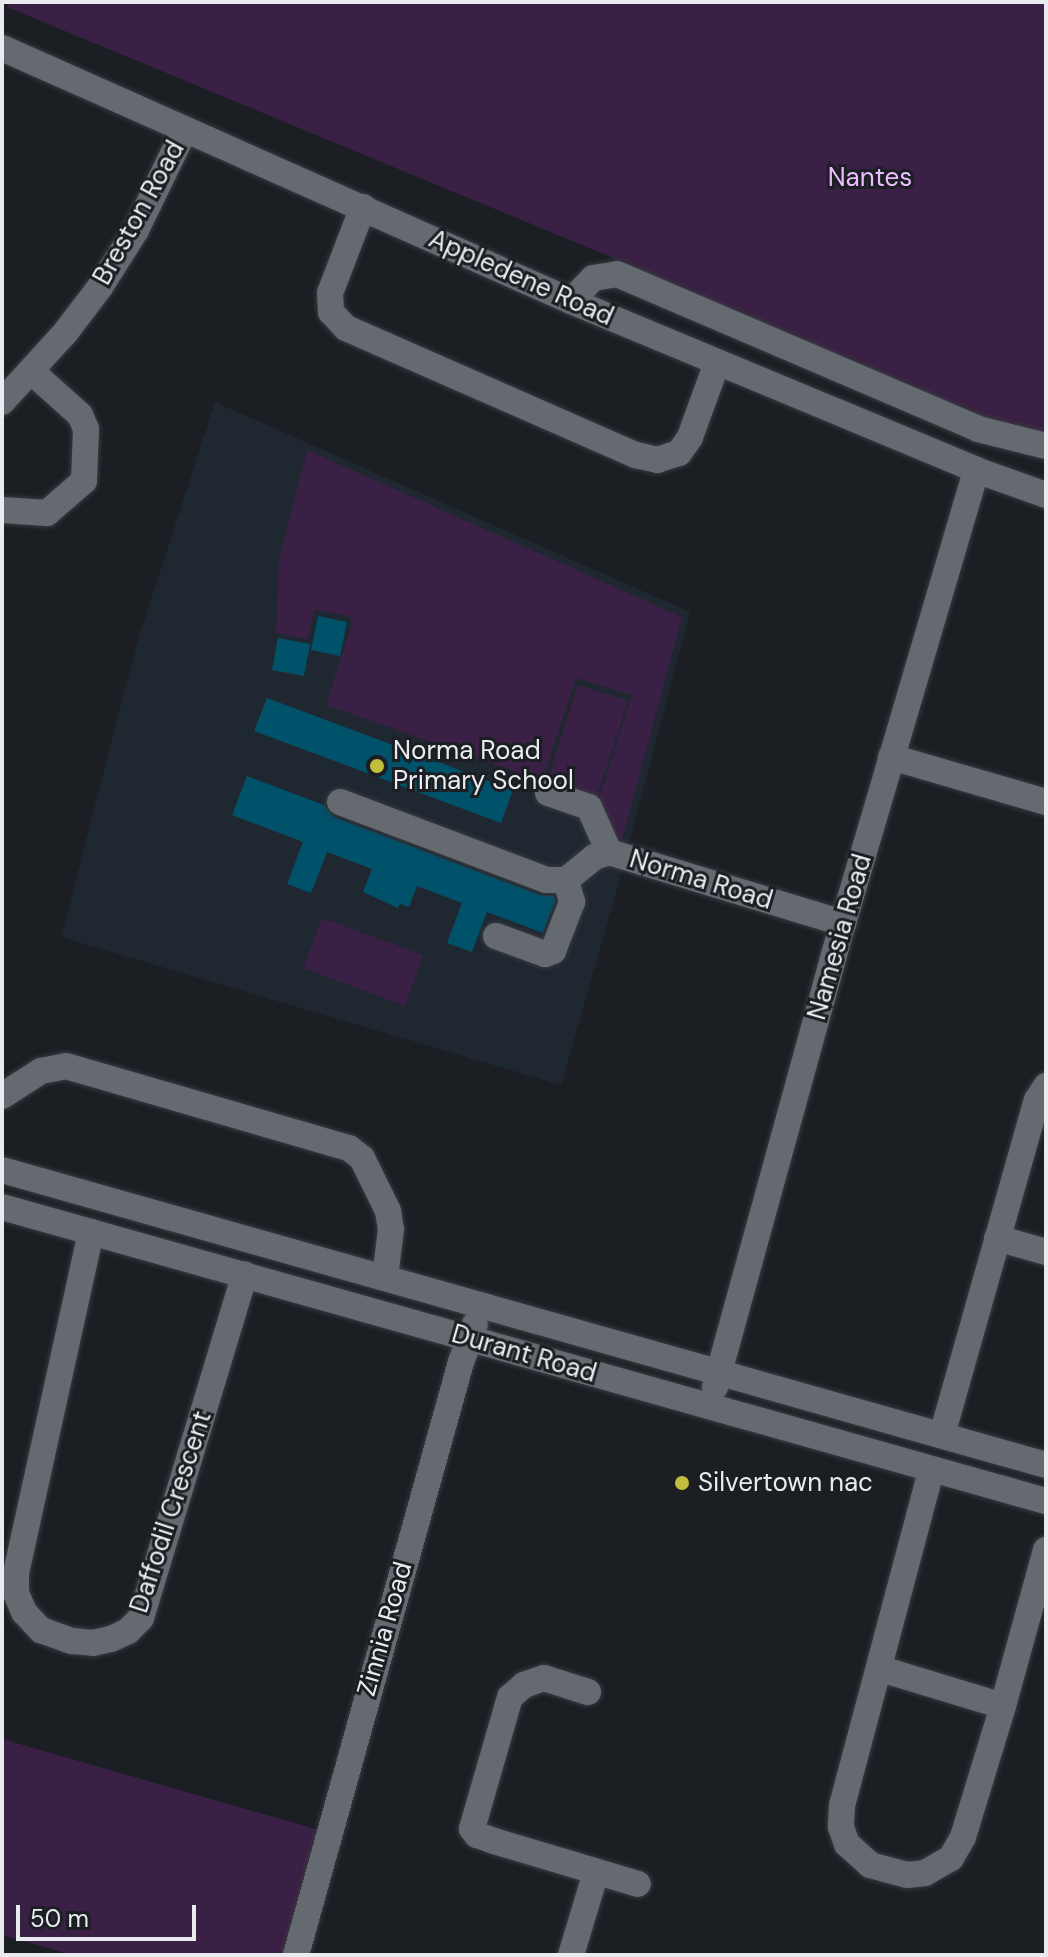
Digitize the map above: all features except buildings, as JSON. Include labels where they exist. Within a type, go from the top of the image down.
[{"type":"street","name":"Appledene Road","points":[[2,48],[571,301],[970,468],[1046,495]]},
{"type":"street","name":"Breston Road","points":[[2,402],[100,287],[136,230],[185,129]]},
{"type":"street","points":[[363,207],[330,293],[331,312],[346,328],[636,455],[657,460],[679,453],[690,437],[717,363]]},
{"type":"street","points":[[571,301],[593,278],[602,274],[617,274],[978,429],[1046,446]]},
{"type":"street","points":[[2,510],[47,513],[84,481],[86,429],[80,415],[31,371]]},
{"type":"street","name":"Namesia Road","points":[[710,1406],[891,757],[978,429]]},
{"type":"street","points":[[891,757],[1046,802]]},
{"type":"street","points":[[548,793],[589,807],[609,852]]},
{"type":"street","points":[[340,802],[546,880],[566,880],[572,902],[553,951],[545,954],[496,936]]},
{"type":"street","name":"Norma Road","points":[[566,880],[594,857],[609,852],[843,923]]},
{"type":"street","points":[[2,1096],[41,1071],[66,1066],[349,1148],[362,1158],[388,1211],[391,1229],[385,1278]]},
{"type":"street","points":[[942,1435],[1037,1100],[1046,1086]]},
{"type":"street","name":"Durant Road","points":[[2,1170],[1046,1465]]},
{"type":"street","name":"Durant Road","points":[[2,1207],[1046,1501]]},
{"type":"street","points":[[168,1253],[179,1220]]},
{"type":"street","name":"Daffodil Crescent","points":[[91,1232],[16,1573],[16,1593],[24,1612],[41,1630],[72,1641],[93,1643],[111,1639],[128,1631],[141,1618],[245,1274]]},
{"type":"street","points":[[997,1238],[1046,1252]]},
{"type":"street","name":"Zinnia Road","points":[[304,1953],[345,1771],[482,1306]]},
{"type":"street","points":[[931,1471],[881,1669],[842,1805],[841,1827],[847,1844],[870,1865],[907,1875],[925,1873],[951,1858],[963,1837],[1046,1550]]},
{"type":"street","points":[[881,1669],[1003,1706]]},
{"type":"street","points":[[588,1692],[544,1678],[524,1685],[510,1697],[472,1822],[477,1835],[638,1884]]},
{"type":"street","points":[[571,1955],[596,1872]]},
{"type":"shaded area","name":"Norma Road Primary School","points":[[215,402],[690,612],[617,889],[561,1085],[61,937],[137,643]]},
{"type":"green space","name":"Nantes","points":[[9,2],[1046,2],[1046,436],[992,420],[611,257],[7,7]]},
{"type":"green space","points":[[307,450],[682,617],[622,840],[619,840],[597,805],[632,695],[576,678],[542,781],[326,705],[352,623],[350,616],[314,610],[308,639],[276,633],[279,560]]},
{"type":"green space","points":[[578,685],[628,701],[595,803],[545,787]]},
{"type":"green space","points":[[322,918],[423,955],[405,1006],[303,968]]},
{"type":"green space","points":[[2,1739],[326,1832],[294,1955],[73,1955],[2,1935]]},
{"type":"place","name":"Norma Road Primary School","points":[[377,766]]},
{"type":"place","name":"Silvertown nac","points":[[682,1483]]}]
